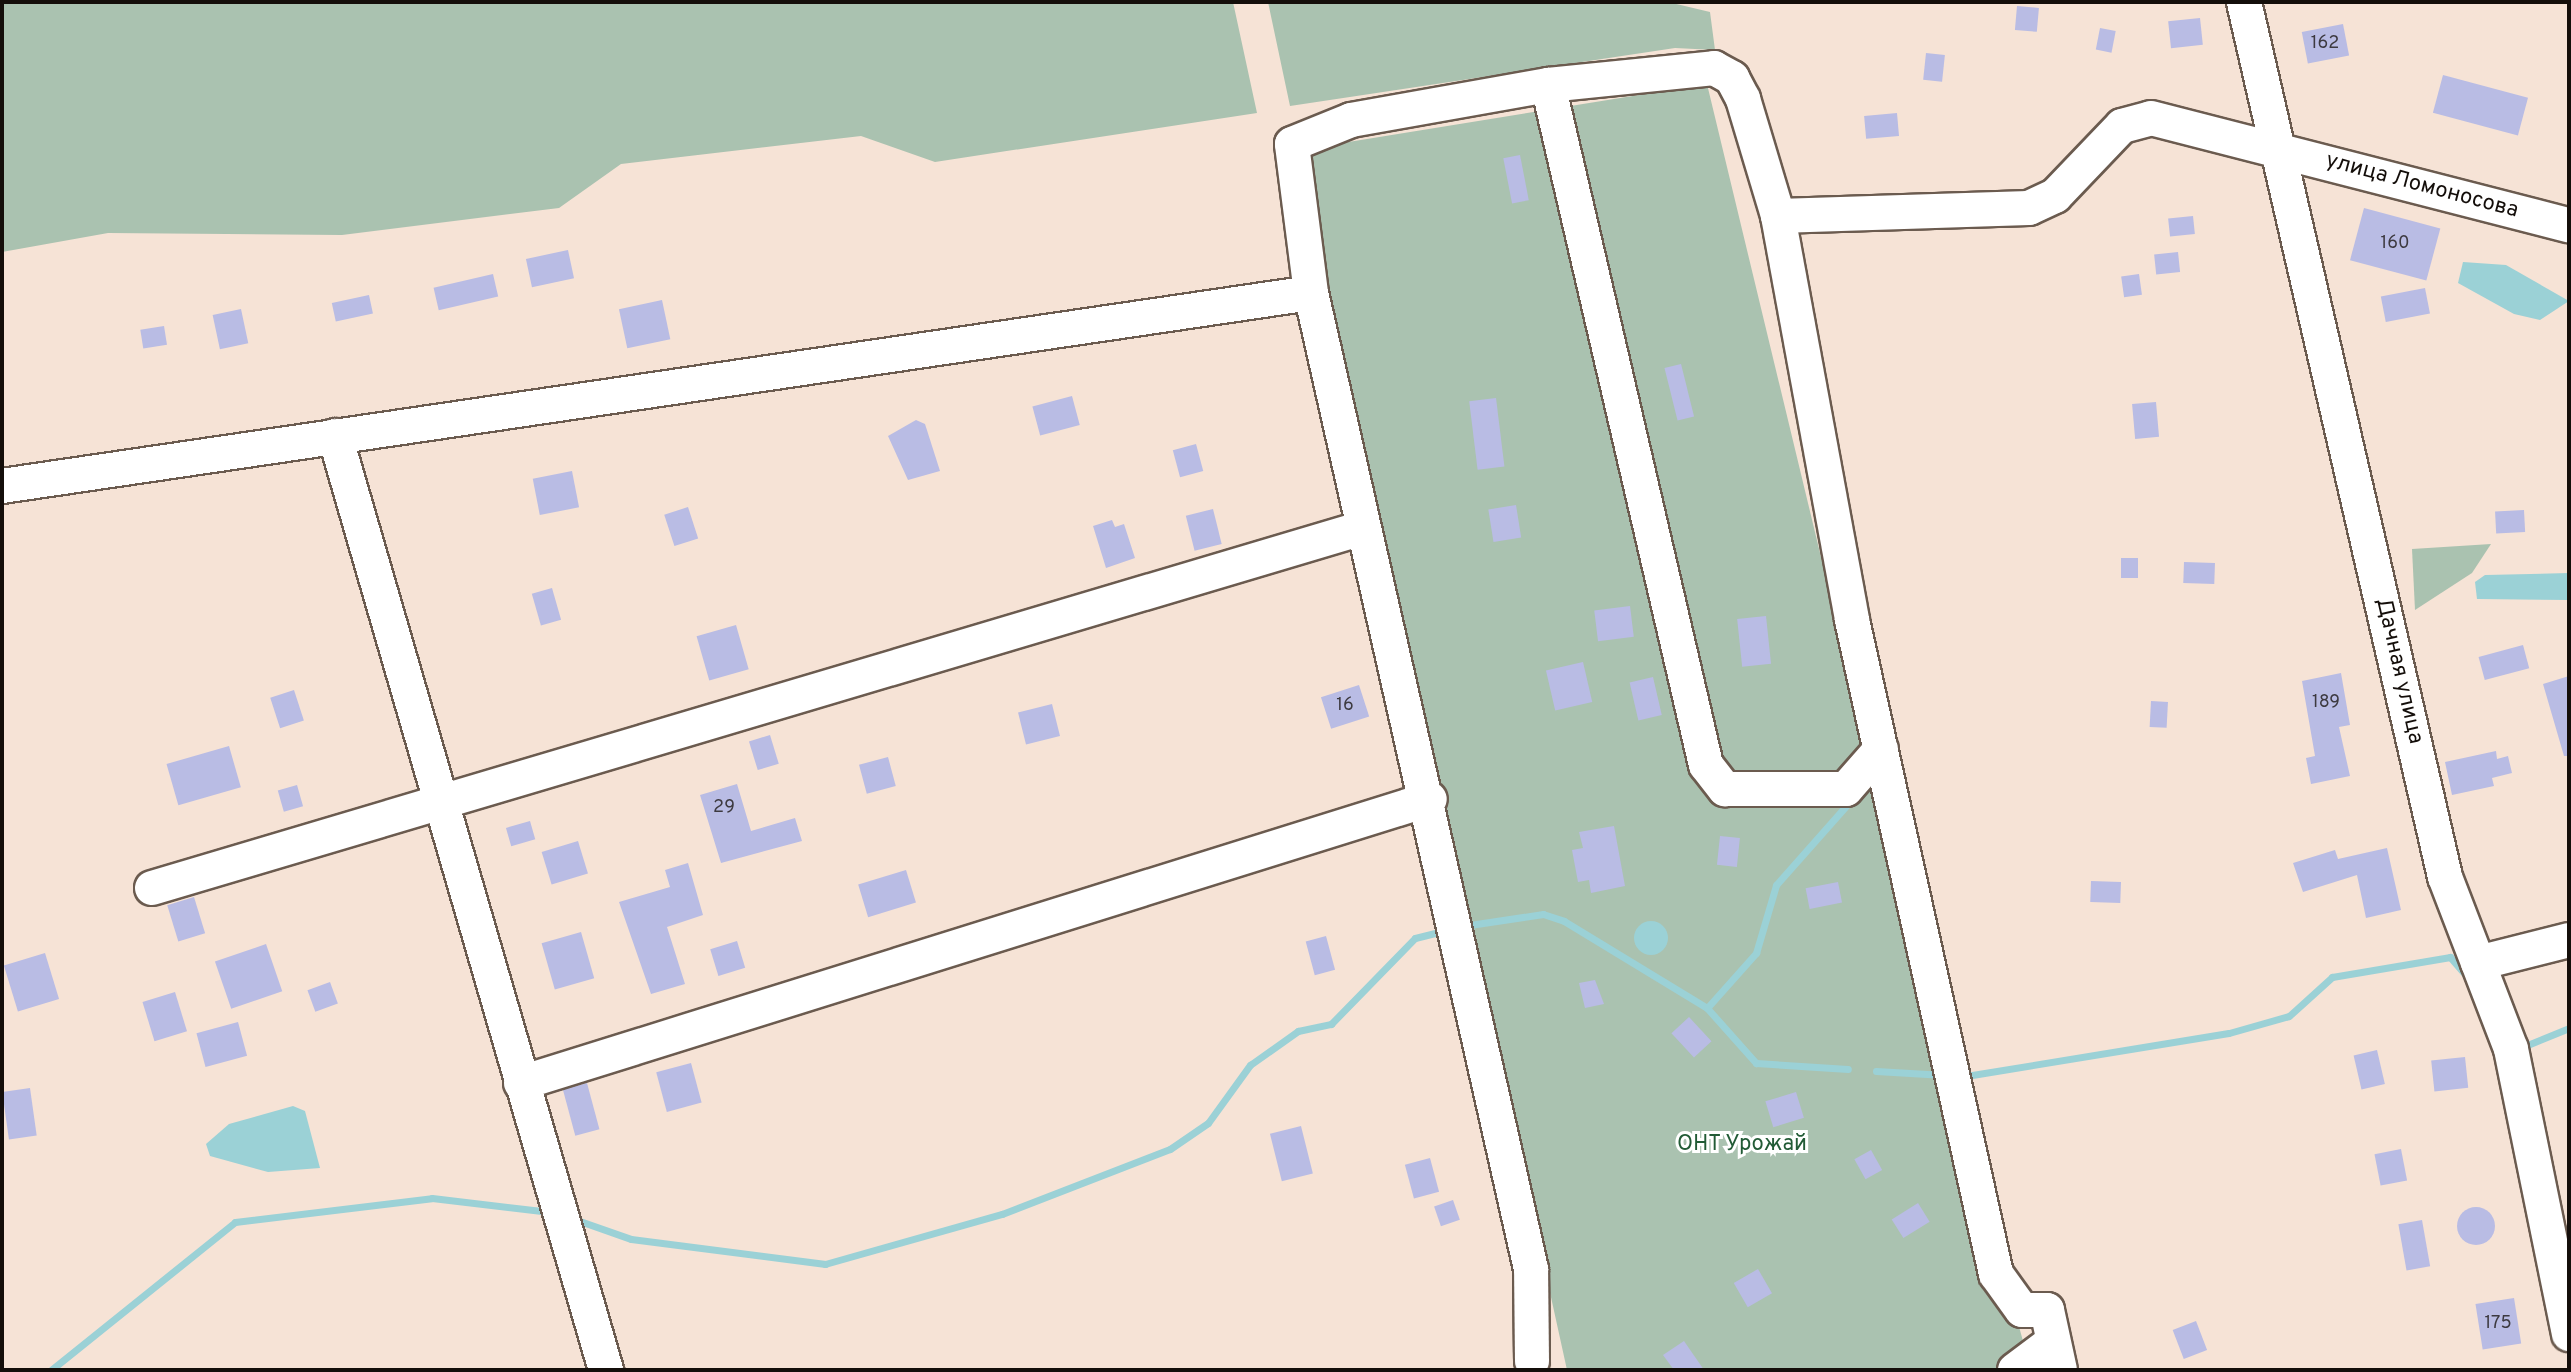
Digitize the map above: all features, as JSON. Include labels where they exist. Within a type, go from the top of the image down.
[{"type":"street","name":"Дачная улица","points":[[2244,2],[2445,877],[2511,1049],[2569,1334]]},
{"type":"street","points":[[1532,1361],[1531,1269],[1430,799],[1363,528],[1311,293],[1292,144],[1351,120],[1548,85],[1671,68],[1714,68],[1732,78],[1778,216],[1881,749],[1996,1274],[2022,1310],[2047,1310],[2055,1357],[2015,1370]]},
{"type":"street","points":[[1548,85],[1706,765],[1725,789],[1846,789],[1881,749]]},
{"type":"street","name":"улица Ломоносова","points":[[1778,216],[2029,208],[2055,196],[2136,119],[2276,146],[2569,225]]},
{"type":"street","points":[[2,486],[1311,293]]},
{"type":"street","points":[[335,436],[437,803],[606,1370]]},
{"type":"street","points":[[152,888],[1363,528]]},
{"type":"street","points":[[521,1083],[1430,799]]},
{"type":"street","points":[[2478,963],[2569,940]]},
{"type":"green space","points":[[2,2],[1233,2],[1257,113],[935,162],[861,136],[621,164],[559,208],[342,235],[108,233],[2,252]]},
{"type":"green space","points":[[1268,2],[1668,2],[1710,12],[1715,50],[1675,48],[1290,106]]},
{"type":"green space","name":"ОНТ Урожай","points":[[1707,84],[1921,972],[2031,1370],[1567,1370],[1299,150]]},
{"type":"green space","points":[[2491,544],[2472,573],[2415,610],[2412,549]]},
{"type":"water","points":[[2463,262],[2506,265],[2569,301],[2540,320],[2514,314],[2458,283]]},
{"type":"water","points":[[2569,573],[2569,600],[2477,599],[2475,582],[2485,575]]},
{"type":"water","points":[[1651,921],[1663,926],[1668,938],[1663,950],[1651,955],[1639,950],[1634,938],[1639,926]]},
{"type":"water","points":[[293,1106],[305,1111],[320,1168],[268,1172],[210,1156],[206,1144],[229,1124]]},
{"type":"building","points":[[2017,6],[2039,8],[2037,32],[2015,30]]},
{"type":"building","points":[[2200,18],[2203,45],[2171,48],[2168,21]]},
{"type":"building","points":[[2343,24],[2349,55],[2308,63],[2302,32]]},
{"type":"building","points":[[2100,28],[2116,31],[2112,53],[2096,50]]},
{"type":"building","points":[[1926,53],[1945,55],[1942,82],[1923,80]]},
{"type":"building","points":[[2443,75],[2528,98],[2518,135],[2433,113]]},
{"type":"building","points":[[1897,113],[1899,136],[1866,139],[1864,116]]},
{"type":"building","points":[[1520,155],[1529,200],[1512,203],[1503,158]]},
{"type":"building","points":[[2364,208],[2440,228],[2426,281],[2350,260]]},
{"type":"building","points":[[2193,216],[2195,234],[2170,237],[2168,219]]},
{"type":"building","points":[[568,250],[574,278],[532,287],[526,259]]},
{"type":"building","points":[[2178,252],[2180,272],[2156,274],[2154,255]]},
{"type":"building","points":[[493,274],[498,296],[439,310],[434,288]]},
{"type":"building","points":[[2139,274],[2142,295],[2124,297],[2121,277]]},
{"type":"building","points":[[2425,288],[2430,314],[2386,322],[2381,297]]},
{"type":"building","points":[[369,295],[373,314],[336,321],[332,303]]},
{"type":"building","points":[[662,300],[670,339],[627,348],[619,309]]},
{"type":"building","points":[[241,309],[248,343],[220,349],[213,315]]},
{"type":"building","points":[[164,326],[167,345],[143,349],[140,330]]},
{"type":"building","points":[[1681,364],[1694,416],[1678,421],[1665,368]]},
{"type":"building","points":[[1072,396],[1080,425],[1040,436],[1032,407]]},
{"type":"building","points":[[1496,398],[1504,466],[1478,470],[1469,401]]},
{"type":"building","points":[[2156,402],[2159,437],[2135,439],[2132,404]]},
{"type":"building","points":[[916,420],[925,424],[940,471],[908,480],[888,436]]},
{"type":"building","points":[[1196,444],[1203,471],[1180,477],[1173,450]]},
{"type":"building","points":[[572,471],[579,507],[540,515],[533,479]]},
{"type":"building","points":[[1516,505],[1521,538],[1494,542],[1488,509]]},
{"type":"building","points":[[688,507],[698,538],[674,546],[664,515]]},
{"type":"building","points":[[1213,509],[1222,544],[1195,551],[1186,516]]},
{"type":"building","points":[[2524,510],[2525,532],[2496,533],[2495,512]]},
{"type":"building","points":[[1112,520],[1115,527],[1124,524],[1135,558],[1106,568],[1093,526]]},
{"type":"building","points":[[2121,558],[2138,558],[2138,578],[2121,578]]},
{"type":"building","points":[[2184,562],[2215,563],[2214,584],[2183,583]]},
{"type":"building","points":[[552,588],[561,620],[541,626],[532,594]]},
{"type":"building","points":[[1630,606],[1634,637],[1598,641],[1594,610]]},
{"type":"building","points":[[1766,616],[1771,664],[1742,667],[1737,619]]},
{"type":"building","points":[[736,625],[749,669],[709,681],[697,636]]},
{"type":"building","points":[[2523,645],[2529,668],[2485,680],[2479,657]]},
{"type":"building","points":[[1583,662],[1592,702],[1555,710],[1546,671]]},
{"type":"building","points":[[2341,673],[2350,725],[2339,727],[2350,776],[2311,784],[2306,758],[2315,756],[2302,681]]},
{"type":"building","points":[[2569,676],[2569,756],[2564,756],[2543,684]]},
{"type":"building","points":[[1653,677],[1662,715],[1638,720],[1630,682]]},
{"type":"building","points":[[1359,685],[1369,716],[1331,729],[1321,697]]},
{"type":"building","points":[[294,690],[304,720],[280,728],[270,698]]},
{"type":"building","points":[[2151,701],[2168,702],[2167,728],[2150,727]]},
{"type":"building","points":[[1052,704],[1060,736],[1026,744],[1018,712]]},
{"type":"building","points":[[770,735],[779,764],[758,770],[749,741]]},
{"type":"building","points":[[229,746],[241,787],[178,805],[167,764]]},
{"type":"building","points":[[2496,751],[2497,759],[2508,756],[2512,773],[2492,778],[2494,786],[2452,795],[2445,762]]},
{"type":"building","points":[[888,757],[896,786],[867,794],[859,765]]},
{"type":"building","points":[[737,784],[751,831],[795,818],[802,841],[721,863],[700,795]]},
{"type":"building","points":[[297,785],[303,806],[284,812],[278,791]]},
{"type":"building","points":[[530,821],[535,839],[511,846],[506,828]]},
{"type":"building","points":[[1614,826],[1625,886],[1591,893],[1589,880],[1578,882],[1572,850],[1583,848],[1579,832]]},
{"type":"building","points":[[1720,836],[1740,838],[1737,867],[1717,865]]},
{"type":"building","points":[[578,841],[588,874],[552,885],[542,852]]},
{"type":"building","points":[[2387,848],[2401,910],[2366,918],[2357,875],[2303,892],[2293,863],[2335,850],[2338,859]]},
{"type":"building","points":[[688,863],[703,915],[667,927],[685,984],[651,994],[619,902],[670,887],[665,870]]},
{"type":"building","points":[[906,870],[916,903],[868,917],[858,885]]},
{"type":"building","points":[[2091,881],[2121,882],[2120,903],[2090,902]]},
{"type":"building","points":[[1838,882],[1842,903],[1810,909],[1806,888]]},
{"type":"building","points":[[194,897],[205,933],[178,942],[167,905]]},
{"type":"building","points":[[581,932],[594,978],[555,989],[542,943]]},
{"type":"building","points":[[1326,936],[1335,970],[1315,975],[1306,941]]},
{"type":"building","points":[[737,941],[745,968],[718,976],[710,949]]},
{"type":"building","points":[[266,944],[282,991],[231,1009],[215,962]]},
{"type":"building","points":[[45,953],[59,999],[18,1011],[4,966]]},
{"type":"building","points":[[1595,980],[1604,1004],[1585,1008],[1579,983]]},
{"type":"building","points":[[330,982],[338,1004],[315,1012],[307,990]]},
{"type":"building","points":[[175,992],[187,1031],[154,1041],[142,1002]]},
{"type":"building","points":[[1689,1017],[1712,1041],[1694,1058],[1671,1033]]},
{"type":"building","points":[[238,1022],[247,1056],[206,1067],[196,1033]]},
{"type":"building","points":[[2377,1050],[2385,1084],[2361,1090],[2354,1055]]},
{"type":"building","points":[[2465,1057],[2468,1088],[2434,1091],[2431,1061]]},
{"type":"building","points":[[691,1063],[702,1103],[667,1112],[656,1072]]},
{"type":"building","points":[[587,1083],[599,1129],[575,1136],[563,1089]]},
{"type":"building","points":[[30,1088],[37,1136],[9,1139],[2,1092]]},
{"type":"building","points":[[1796,1092],[1804,1118],[1773,1127],[1765,1101]]},
{"type":"building","points":[[1301,1126],[1313,1174],[1282,1181],[1270,1134]]},
{"type":"building","points":[[2401,1149],[2407,1180],[2381,1186],[2374,1154]]},
{"type":"building","points":[[1871,1150],[1882,1170],[1866,1179],[1854,1159]]},
{"type":"building","points":[[1430,1158],[1439,1192],[1414,1199],[1405,1165]]},
{"type":"building","points":[[1453,1200],[1460,1220],[1441,1226],[1434,1207]]},
{"type":"building","points":[[1918,1203],[1930,1222],[1903,1238],[1892,1219]]},
{"type":"building","points":[[2476,1207],[2489,1213],[2495,1226],[2489,1239],[2476,1245],[2463,1239],[2457,1226],[2463,1213]]},
{"type":"building","points":[[2422,1220],[2430,1266],[2407,1270],[2398,1224]]},
{"type":"building","points":[[1758,1269],[1772,1293],[1748,1307],[1734,1283]]},
{"type":"building","points":[[2514,1298],[2521,1343],[2483,1350],[2475,1304]]},
{"type":"building","points":[[2196,1321],[2207,1350],[2184,1359],[2173,1330]]},
{"type":"building","points":[[1684,1341],[1704,1370],[1674,1370],[1663,1355]]},
{"type":"waterway","points":[[1707,1008],[1756,953],[1776,885],[1853,798]]},
{"type":"waterway","points":[[1463,926],[1543,914],[1564,921],[1707,1008],[1756,1063],[1848,1069]]},
{"type":"waterway","points":[[574,1219],[631,1239],[825,1264],[1002,1214],[1170,1149],[1208,1123],[1250,1065],[1298,1031],[1331,1024],[1415,938],[1446,930]]},
{"type":"waterway","points":[[1966,1076],[2229,1033],[2289,1016],[2332,977],[2450,957],[2470,980]]},
{"type":"waterway","points":[[2520,1048],[2569,1028]]},
{"type":"waterway","points":[[1876,1071],[1944,1075]]},
{"type":"waterway","points":[[51,1370],[235,1222],[432,1198],[550,1212]]}]
